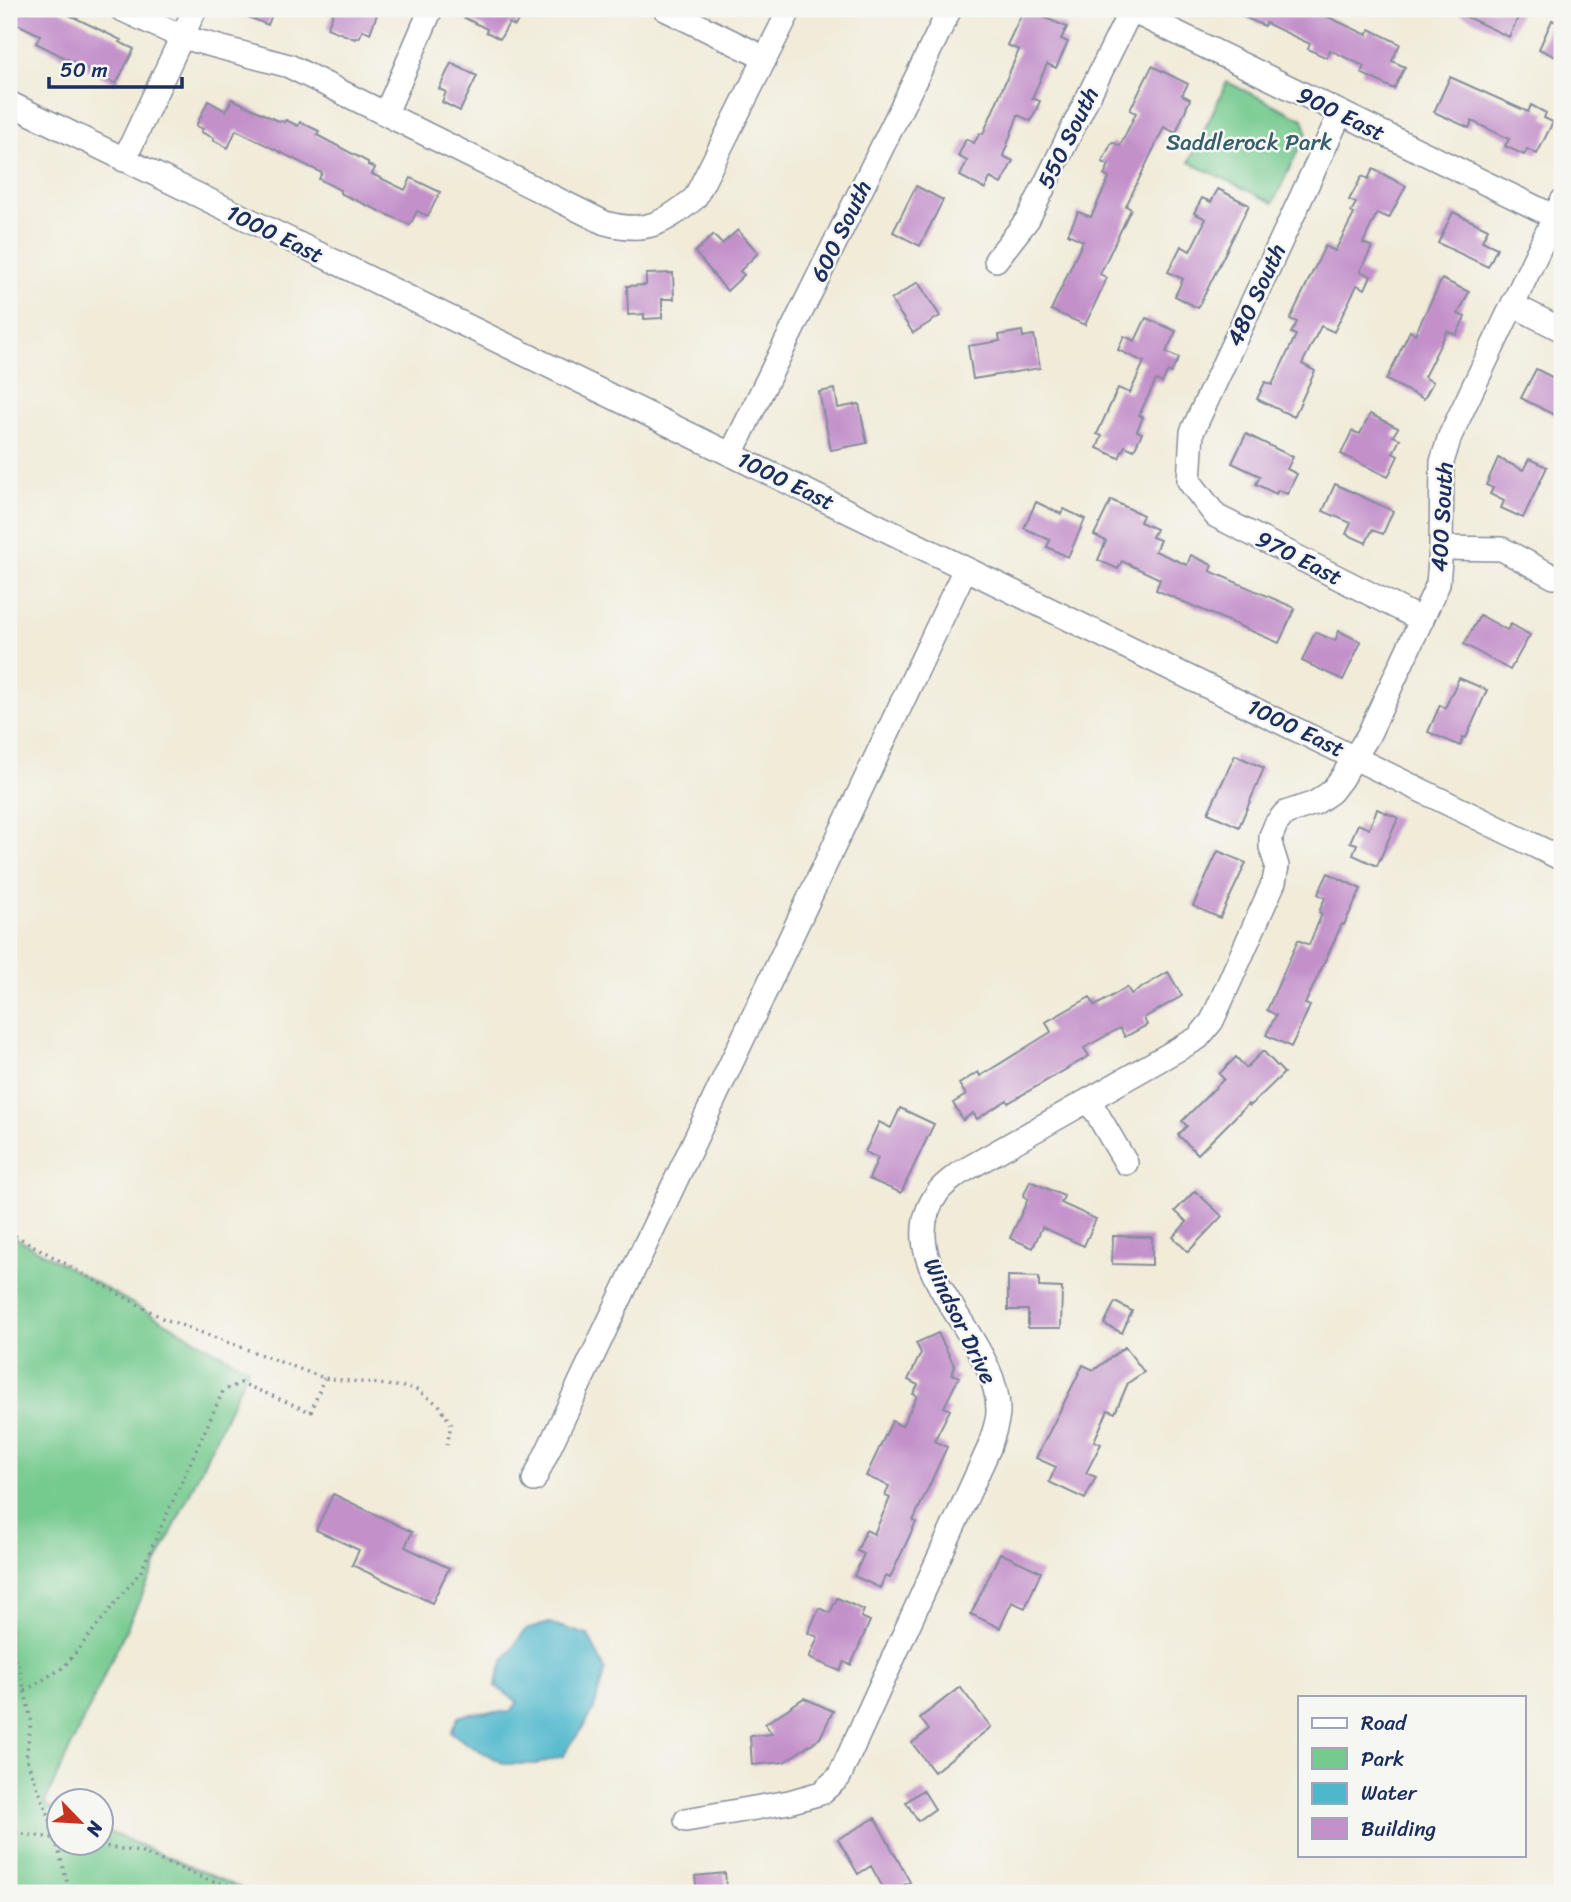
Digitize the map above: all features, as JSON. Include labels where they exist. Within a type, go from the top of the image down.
[{"type":"street","points":[[121,9],[182,37],[289,66],[605,223],[626,229],[647,227],[671,218],[695,198],[790,9]]},
{"type":"street","points":[[124,160],[195,9]]},
{"type":"street","points":[[386,113],[431,9]]},
{"type":"street","points":[[665,9],[765,58]]},
{"type":"street","name":"600 South","points":[[731,454],[950,9]]},
{"type":"street","name":"900 East","points":[[1130,10],[1340,114],[1559,209]]},
{"type":"street","name":"550 South","points":[[996,260],[1028,219],[1130,10]]},
{"type":"street","name":"1000 East","points":[[9,103],[965,569],[1356,756],[1562,859]]},
{"type":"street","name":"480 South","points":[[1189,481],[1192,432],[1340,114]]},
{"type":"street","name":"400 South","points":[[1356,756],[1368,736],[1438,584],[1442,462],[1450,436],[1559,209]]},
{"type":"street","points":[[1513,305],[1562,330]]},
{"type":"street","name":"970 East","points":[[1189,481],[1216,516],[1422,620]]},
{"type":"street","points":[[1441,548],[1502,549],[1554,577]]},
{"type":"street","points":[[534,1480],[965,569]]},
{"type":"street","name":"Windsor Drive","points":[[686,1820],[789,1802],[821,1793],[839,1777],[989,1448],[999,1412],[993,1378],[928,1263],[922,1235],[927,1210],[939,1190],[958,1174],[1198,1038],[1212,1021],[1275,882],[1277,866],[1271,847],[1271,836],[1276,824],[1285,813],[1315,803],[1331,792],[1356,756]]},
{"type":"street","points":[[1089,1100],[1126,1163]]},
{"type":"path","points":[[9,1232],[162,1318],[324,1378],[414,1388],[439,1405],[451,1424],[447,1446]]},
{"type":"path","points":[[25,1691],[64,1667],[141,1572],[223,1391],[241,1382],[311,1412],[324,1378]]},
{"type":"path","points":[[9,1655],[18,1661],[31,1720],[26,1758],[46,1809]]},
{"type":"path","points":[[9,1832],[46,1837]]},
{"type":"path","points":[[116,1848],[140,1852],[211,1881],[271,1893]]},
{"type":"path","points":[[62,1856],[71,1893]]},
{"type":"green space","name":"Saddlerock Park","points":[[1227,82],[1303,119],[1307,132],[1273,203],[1189,162]]},
{"type":"green space","points":[[9,1234],[248,1369],[52,1786],[46,1786],[46,1856],[116,1856],[116,1835],[252,1893],[9,1893]]},
{"type":"water","points":[[549,1623],[588,1635],[605,1670],[593,1712],[563,1756],[537,1764],[505,1764],[467,1744],[451,1732],[458,1717],[477,1713],[510,1712],[518,1702],[495,1686],[503,1662],[525,1630]]},
{"type":"building","points":[[9,9],[57,9],[134,49],[116,84],[36,43],[40,35],[9,20]]},
{"type":"building","points":[[228,9],[274,9],[268,25]]},
{"type":"building","points":[[335,9],[379,9],[370,33],[363,30],[359,38],[355,39],[327,28]]},
{"type":"building","points":[[447,9],[524,9],[515,26],[509,23],[500,39],[486,32],[487,29]]},
{"type":"building","points":[[1024,9],[1067,27],[1061,39],[1068,42],[1056,68],[1047,64],[1032,98],[1040,101],[1031,121],[1018,115],[1003,156],[1013,161],[1001,184],[990,178],[985,189],[960,176],[967,161],[958,156],[966,139],[974,143],[980,133],[983,134],[1019,50],[1007,45]]},
{"type":"building","points":[[1227,9],[1311,9],[1367,35],[1370,29],[1400,44],[1392,61],[1405,67],[1394,89],[1361,73],[1364,66],[1330,50],[1327,58],[1308,49],[1310,44],[1266,23],[1264,26]]},
{"type":"building","points":[[1450,9],[1522,9],[1509,37]]},
{"type":"building","points":[[1552,20],[1562,25],[1562,60],[1539,49]]},
{"type":"building","points":[[451,63],[477,76],[460,111],[442,102],[446,92],[439,89]]},
{"type":"building","points":[[1152,66],[1188,84],[1182,95],[1190,99],[1176,133],[1164,127],[1126,206],[1131,209],[1100,274],[1107,278],[1085,325],[1051,310],[1083,241],[1068,234],[1078,212],[1091,217],[1109,178],[1104,175],[1109,165],[1102,162],[1112,142],[1120,146],[1136,113],[1130,110]]},
{"type":"building","points":[[1450,77],[1528,112],[1531,105],[1546,113],[1544,118],[1553,122],[1537,154],[1527,149],[1524,155],[1505,146],[1509,139],[1472,121],[1469,128],[1434,112]]},
{"type":"building","points":[[232,99],[276,120],[286,120],[298,126],[300,122],[319,131],[317,135],[368,162],[368,165],[375,168],[372,174],[405,190],[411,178],[440,192],[428,216],[417,211],[410,225],[340,193],[340,190],[319,179],[322,173],[236,130],[228,148],[201,132],[203,129],[196,126],[208,101],[226,111]]},
{"type":"building","points":[[1373,169],[1406,186],[1389,218],[1377,213],[1363,243],[1372,247],[1360,271],[1371,276],[1365,289],[1357,285],[1334,332],[1321,326],[1302,364],[1315,371],[1294,417],[1257,399],[1265,382],[1272,385],[1296,335],[1291,333],[1297,322],[1290,319],[1325,246],[1335,251],[1354,214],[1351,212],[1356,203],[1349,200],[1362,176],[1368,179]]},
{"type":"building","points":[[916,186],[943,200],[920,246],[893,232]]},
{"type":"building","points":[[1218,189],[1249,205],[1198,308],[1175,296],[1183,279],[1168,272],[1181,246],[1190,251],[1206,219],[1194,213],[1202,198],[1211,202]]},
{"type":"building","points":[[1453,212],[1488,229],[1482,241],[1497,248],[1488,267],[1438,243]]},
{"type":"building","points":[[738,230],[758,253],[740,271],[744,275],[727,291],[695,252],[713,235],[722,244]]},
{"type":"building","points":[[673,273],[674,299],[662,299],[662,318],[644,319],[644,314],[628,315],[627,286],[646,285],[646,274]]},
{"type":"building","points":[[1442,279],[1469,292],[1458,314],[1465,317],[1456,335],[1447,331],[1424,377],[1433,382],[1424,399],[1386,380],[1410,331],[1415,334]]},
{"type":"building","points":[[918,282],[940,316],[913,333],[891,300]]},
{"type":"building","points":[[1146,318],[1176,331],[1166,352],[1179,358],[1162,383],[1156,380],[1139,415],[1143,417],[1137,431],[1142,433],[1134,450],[1125,446],[1119,458],[1097,448],[1102,436],[1097,434],[1118,388],[1130,393],[1144,362],[1118,350],[1124,336],[1135,341]]},
{"type":"building","points":[[1022,331],[1023,337],[1034,335],[1040,368],[973,379],[968,346],[1000,341],[999,335]]},
{"type":"building","points":[[1536,369],[1562,382],[1562,419],[1521,398]]},
{"type":"building","points":[[835,389],[838,408],[859,404],[867,443],[831,450],[819,392]]},
{"type":"building","points":[[1370,414],[1398,428],[1393,436],[1400,439],[1393,453],[1398,456],[1388,477],[1341,454],[1352,431],[1360,434]]},
{"type":"building","points":[[1246,434],[1293,457],[1287,469],[1297,474],[1287,494],[1278,490],[1276,494],[1256,484],[1260,476],[1232,463]]},
{"type":"building","points":[[1498,458],[1523,470],[1529,459],[1547,467],[1523,518],[1501,508],[1504,501],[1490,494],[1493,488],[1486,485]]},
{"type":"building","points":[[1335,484],[1393,511],[1383,534],[1372,530],[1366,543],[1346,534],[1351,523],[1323,511]]},
{"type":"building","points":[[1111,500],[1143,515],[1140,522],[1156,529],[1152,537],[1160,540],[1155,551],[1187,565],[1191,555],[1212,565],[1210,571],[1295,608],[1279,643],[1156,590],[1160,579],[1122,561],[1118,569],[1098,560],[1106,541],[1094,535]]},
{"type":"building","points":[[1036,502],[1061,514],[1064,509],[1085,519],[1068,557],[1047,547],[1050,540],[1024,528]]},
{"type":"building","points":[[1480,615],[1507,630],[1511,624],[1530,635],[1510,670],[1464,644]]},
{"type":"building","points":[[1339,631],[1361,642],[1343,680],[1302,661],[1315,632],[1335,641]]},
{"type":"building","points":[[1459,678],[1487,690],[1460,746],[1428,732],[1440,705],[1445,708]]},
{"type":"building","points":[[1235,755],[1264,768],[1239,827],[1208,813]]},
{"type":"building","points":[[1377,809],[1398,818],[1377,866],[1353,855],[1357,844],[1350,842],[1358,824],[1369,829]]},
{"type":"building","points":[[1218,851],[1246,863],[1220,918],[1193,906]]},
{"type":"building","points":[[1328,873],[1361,889],[1305,1004],[1310,1006],[1291,1047],[1266,1035],[1276,1015],[1267,1010],[1298,940],[1309,945],[1322,914],[1319,912],[1325,898],[1318,894]]},
{"type":"building","points":[[1168,972],[1182,996],[1144,1018],[1147,1025],[1125,1037],[1120,1028],[1084,1048],[1089,1056],[977,1119],[973,1113],[963,1120],[953,1103],[966,1095],[959,1084],[978,1072],[980,1076],[1051,1032],[1046,1022],[1090,997],[1095,1006],[1127,987],[1131,994]]},
{"type":"building","points":[[1263,1051],[1284,1073],[1250,1106],[1248,1104],[1198,1154],[1178,1135],[1187,1126],[1182,1121],[1224,1079],[1219,1074],[1236,1057],[1246,1068]]},
{"type":"building","points":[[900,1108],[934,1124],[901,1193],[869,1179],[878,1158],[865,1152],[879,1122],[891,1128]]},
{"type":"building","points":[[1030,1181],[1064,1196],[1061,1203],[1096,1219],[1084,1246],[1042,1227],[1033,1248],[1010,1238],[1028,1199],[1023,1197]]},
{"type":"building","points":[[1195,1191],[1222,1216],[1188,1252],[1173,1237],[1187,1222],[1175,1211]]},
{"type":"building","points":[[1113,1236],[1152,1237],[1152,1265],[1112,1264]]},
{"type":"building","points":[[1008,1276],[1039,1277],[1039,1287],[1062,1288],[1061,1328],[1028,1328],[1028,1310],[1008,1310]]},
{"type":"building","points":[[1115,1302],[1132,1311],[1122,1333],[1104,1324]]},
{"type":"building","points":[[938,1333],[955,1367],[952,1374],[959,1377],[944,1407],[950,1410],[934,1441],[947,1447],[890,1578],[885,1576],[880,1588],[854,1576],[864,1554],[857,1551],[866,1530],[874,1534],[890,1498],[885,1496],[889,1486],[866,1476],[892,1421],[902,1426],[917,1396],[913,1394],[918,1385],[908,1380],[921,1353],[916,1343]]},
{"type":"building","points":[[1125,1347],[1144,1372],[1128,1383],[1115,1413],[1108,1410],[1094,1441],[1101,1444],[1086,1473],[1096,1477],[1085,1499],[1049,1482],[1056,1467],[1036,1458],[1083,1365],[1094,1370]]},
{"type":"building","points":[[333,1494],[412,1532],[405,1547],[449,1568],[432,1603],[352,1565],[359,1550],[316,1530]]},
{"type":"building","points":[[1000,1553],[1041,1572],[1025,1608],[1012,1602],[1000,1628],[971,1614]]},
{"type":"building","points":[[837,1598],[864,1610],[861,1617],[870,1621],[851,1665],[844,1662],[840,1671],[809,1658],[818,1637],[808,1633],[819,1608],[830,1613]]},
{"type":"building","points":[[960,1687],[991,1727],[934,1772],[912,1743],[929,1730],[920,1718]]},
{"type":"building","points":[[804,1698],[833,1711],[820,1738],[784,1762],[752,1765],[750,1736],[772,1734],[765,1724]]},
{"type":"building","points":[[923,1790],[935,1809],[918,1821],[906,1802]]},
{"type":"building","points":[[875,1818],[910,1882],[889,1893],[886,1893],[871,1866],[858,1874],[838,1839]]},
{"type":"building","points":[[725,1873],[727,1893],[697,1893],[695,1876]]}]
